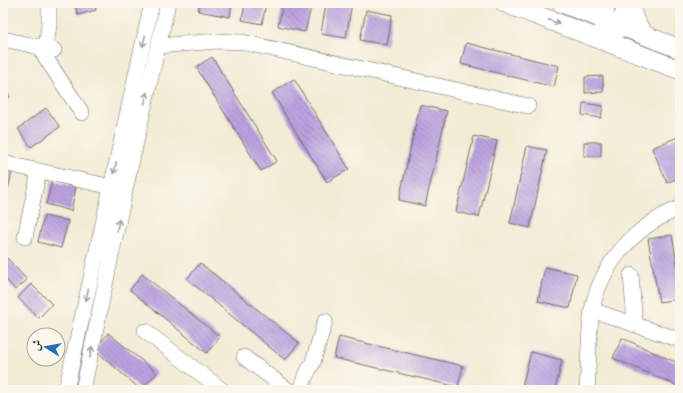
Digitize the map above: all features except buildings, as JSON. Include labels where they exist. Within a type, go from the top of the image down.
[{"type":"main road","points":[[505,3],[680,70]]},
{"type":"main road","points":[[562,3],[610,16],[644,35],[680,49]]},
{"type":"main road","points":[[630,3],[634,20],[644,35]]},
{"type":"street","points":[[49,3],[49,33],[46,48],[82,113]]},
{"type":"street","points":[[83,390],[152,3]]},
{"type":"street","points":[[66,390],[118,188],[158,46],[168,3]]},
{"type":"street","points":[[606,42],[610,16],[626,3]]},
{"type":"street","points":[[3,38],[46,48]]},
{"type":"street","points":[[158,46],[218,40],[242,42],[528,106]]},
{"type":"street","points":[[3,163],[118,188]]},
{"type":"street","points":[[25,237],[39,171]]},
{"type":"street","points":[[587,390],[592,310],[599,286],[610,264],[626,244],[644,227],[665,214],[680,208]]},
{"type":"street","points":[[631,276],[636,325]]},
{"type":"street","points":[[592,310],[680,340]]},
{"type":"street","points":[[302,390],[304,379],[314,362],[325,321]]},
{"type":"street","points":[[145,331],[222,390]]},
{"type":"street","points":[[244,357],[288,390]]}]
